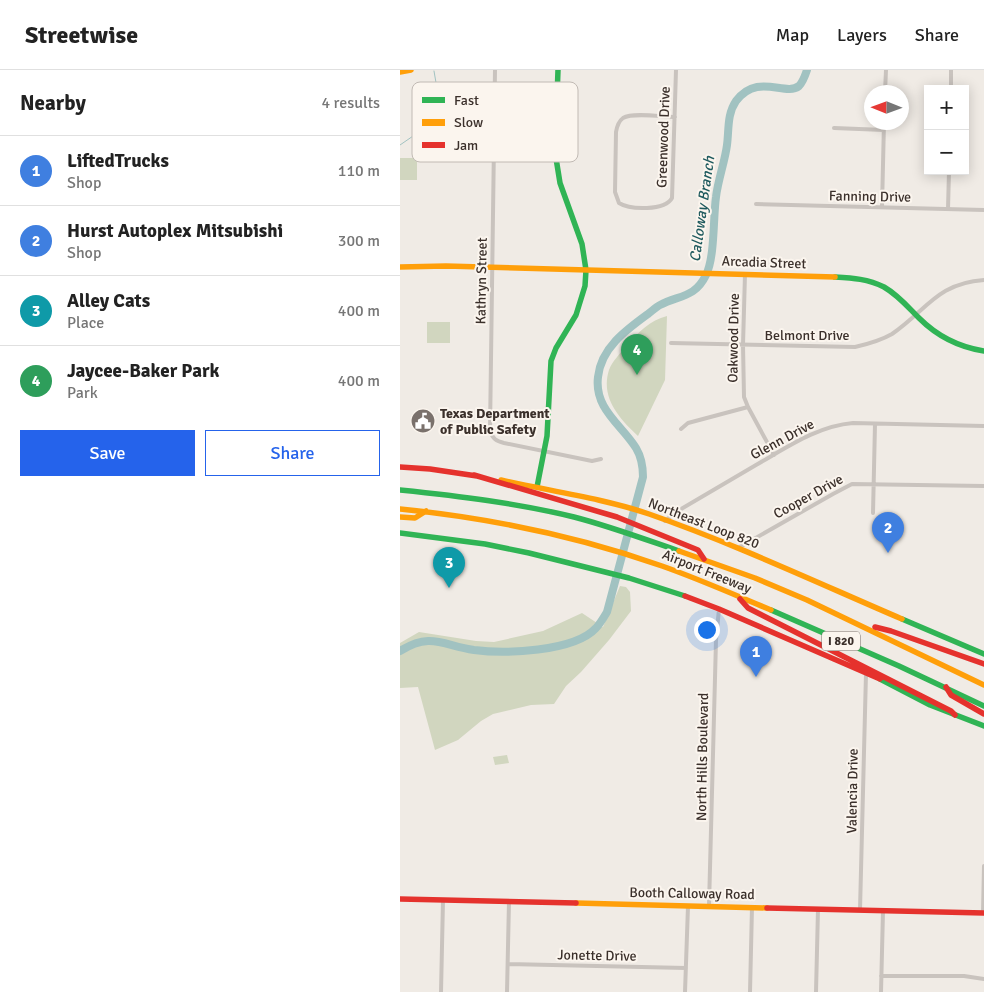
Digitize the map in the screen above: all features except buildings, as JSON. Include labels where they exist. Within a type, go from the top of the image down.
[{"type":"main road","points":[[401,72],[411,70]]},
{"type":"main road","points":[[537,487],[549,418],[551,361],[582,299],[586,270],[582,244],[560,183],[557,162]]},
{"type":"main road","name":"Arcadia Street","points":[[400,267],[719,273],[859,278],[876,283],[896,295],[943,338],[968,348],[984,350]]},
{"type":"main road","name":"Northeast Loop 820","points":[[400,467],[474,476],[537,487],[648,514],[738,548],[984,654]]},
{"type":"main road","points":[[474,476],[645,527],[698,550],[704,559]]},
{"type":"main road","name":"Airport Freeway","points":[[400,490],[458,496],[571,517],[642,538],[704,559],[804,599],[860,624],[984,685]]},
{"type":"main road","name":"Airport Freeway","points":[[400,509],[426,511],[541,531],[663,566],[738,596],[945,686],[951,695],[984,714]]},
{"type":"main road","points":[[400,517],[414,518],[426,511]]},
{"type":"main road","points":[[400,533],[484,544],[602,571],[680,594],[866,673],[930,706],[984,726]]},
{"type":"main road","points":[[738,596],[748,608],[905,687],[955,715]]},
{"type":"main road","points":[[860,624],[891,631],[984,664]]},
{"type":"main road","name":"I 820","points":[[945,686],[984,706]]},
{"type":"main road","name":"Booth Calloway Road","points":[[400,899],[984,913]]},
{"type":"street","name":"Greenwood Drive","points":[[675,117],[628,116],[622,119],[617,129],[615,192],[617,199],[623,205],[658,207],[668,204],[672,198],[675,117],[676,70]]},
{"type":"street","points":[[885,85],[886,70]]},
{"type":"street","points":[[951,70],[951,85]]},
{"type":"street","points":[[834,128],[864,129]]},
{"type":"street","points":[[882,207],[884,130]]},
{"type":"street","name":"Kathryn Street","points":[[494,162],[490,431],[492,437],[496,441],[544,452],[592,461],[601,459]]},
{"type":"street","points":[[948,209],[949,175]]},
{"type":"street","name":"Fanning Drive","points":[[756,204],[984,210]]},
{"type":"street","name":"Oakwood Drive","points":[[745,274],[744,397],[774,455]]},
{"type":"street","name":"Belmont Drive","points":[[671,343],[855,347],[872,343],[890,335],[937,296],[950,288],[984,280]]},
{"type":"street","points":[[681,429],[688,423],[748,407]]},
{"type":"street","name":"Glenn Drive","points":[[664,521],[676,512],[774,455],[810,435],[835,426],[853,423],[984,426]]},
{"type":"street","points":[[873,513],[875,424]]},
{"type":"street","name":"Cooper Drive","points":[[738,548],[852,484],[984,486]]},
{"type":"street","name":"North Hills Boulevard","points":[[709,906],[716,640],[719,609]]},
{"type":"street","name":"Valencia Drive","points":[[860,910],[866,673]]},
{"type":"street","points":[[984,866],[984,913]]},
{"type":"street","points":[[441,992],[443,900]]},
{"type":"street","points":[[507,992],[509,902]]},
{"type":"street","points":[[685,992],[688,906]]},
{"type":"street","points":[[750,992],[752,907]]},
{"type":"street","points":[[816,992],[818,909]]},
{"type":"street","points":[[881,992],[883,911]]},
{"type":"street","name":"Jonette Drive","points":[[508,964],[686,968]]},
{"type":"street","points":[[881,976],[964,976],[984,979]]},
{"type":"green space","points":[[400,158],[412,158],[412,162],[417,162],[417,180],[400,180]]},
{"type":"green space","points":[[667,316],[665,380],[638,436],[619,415],[609,399],[607,380],[609,370],[612,363],[640,332],[655,321]]},
{"type":"green space","points":[[427,322],[450,322],[450,343],[427,343]]},
{"type":"green space","points":[[620,586],[626,587],[630,592],[631,611],[609,640],[566,686],[554,704],[531,705],[493,714],[481,721],[458,740],[435,750],[418,687],[400,688],[400,643],[419,632],[494,642],[543,631],[582,613],[603,627]]},
{"type":"green space","points":[[507,755],[509,763],[495,765],[493,757]]},
{"type":"waterway","name":"Calloway Branch","points":[[400,651],[411,645],[429,641],[474,650],[503,652],[538,650],[572,642],[586,636],[596,628],[607,612],[643,477],[642,462],[638,452],[610,416],[600,398],[598,388],[600,367],[609,349],[623,333],[658,306],[692,292],[706,275],[711,258],[717,191],[726,151],[730,117],[736,101],[744,92],[762,86],[793,89],[799,86],[807,70]]},
{"type":"waterway","points":[[434,71],[436,82]]},
{"type":"waterway","points":[[400,145],[412,137]]},
{"type":"traffic: fast","points":[[558,70],[558,82]]},
{"type":"traffic: fast","points":[[537,487],[547,436],[551,361],[556,348],[576,315],[585,286],[586,270],[582,244],[560,183],[557,162]]},
{"type":"traffic: fast","points":[[835,277],[854,278],[878,284],[898,297],[926,325],[941,336],[957,344],[984,351]]},
{"type":"traffic: fast","points":[[400,490],[487,500],[553,512],[600,524],[679,551]]},
{"type":"traffic: fast","points":[[400,533],[485,544],[529,553],[629,578],[685,596]]},
{"type":"traffic: fast","points":[[771,610],[899,666],[984,706]]},
{"type":"traffic: fast","points":[[902,619],[984,654]]},
{"type":"traffic: fast","points":[[880,679],[930,705],[984,726]]},
{"type":"traffic: slow","points":[[400,72],[411,70]]},
{"type":"traffic: slow","points":[[400,267],[446,266],[835,277]]},
{"type":"traffic: slow","points":[[501,480],[594,499],[649,514],[745,551],[902,619]]},
{"type":"traffic: slow","points":[[400,509],[467,517],[565,537],[630,555],[676,571],[771,610]]},
{"type":"traffic: slow","points":[[400,517],[415,518],[426,511]]},
{"type":"traffic: slow","points":[[679,551],[755,578],[807,600],[984,685]]},
{"type":"traffic: slow","points":[[576,903],[767,908]]},
{"type":"traffic: jam","points":[[400,467],[477,476]]},
{"type":"traffic: jam","points":[[474,475],[617,517],[698,550],[704,559]]},
{"type":"traffic: jam","points":[[685,596],[880,679]]},
{"type":"traffic: jam","points":[[740,599],[748,608],[951,711],[955,715]]},
{"type":"traffic: jam","points":[[875,627],[984,664]]},
{"type":"traffic: jam","points":[[946,687],[951,695],[984,714]]},
{"type":"traffic: jam","points":[[400,899],[576,903]]},
{"type":"traffic: jam","points":[[767,908],[984,913]]},
{"type":"place","name":"Jaycee-Baker Park","points":[[637,375]]},
{"type":"place","name":"Texas Department of Public Safety","points":[[423,421]]},
{"type":"place","name":"Hurst Autoplex Mitsubishi","points":[[888,553]]},
{"type":"place","name":"Alley Cats","points":[[449,588]]},
{"type":"place","name":"LiftedTrucks","points":[[756,677]]}]
